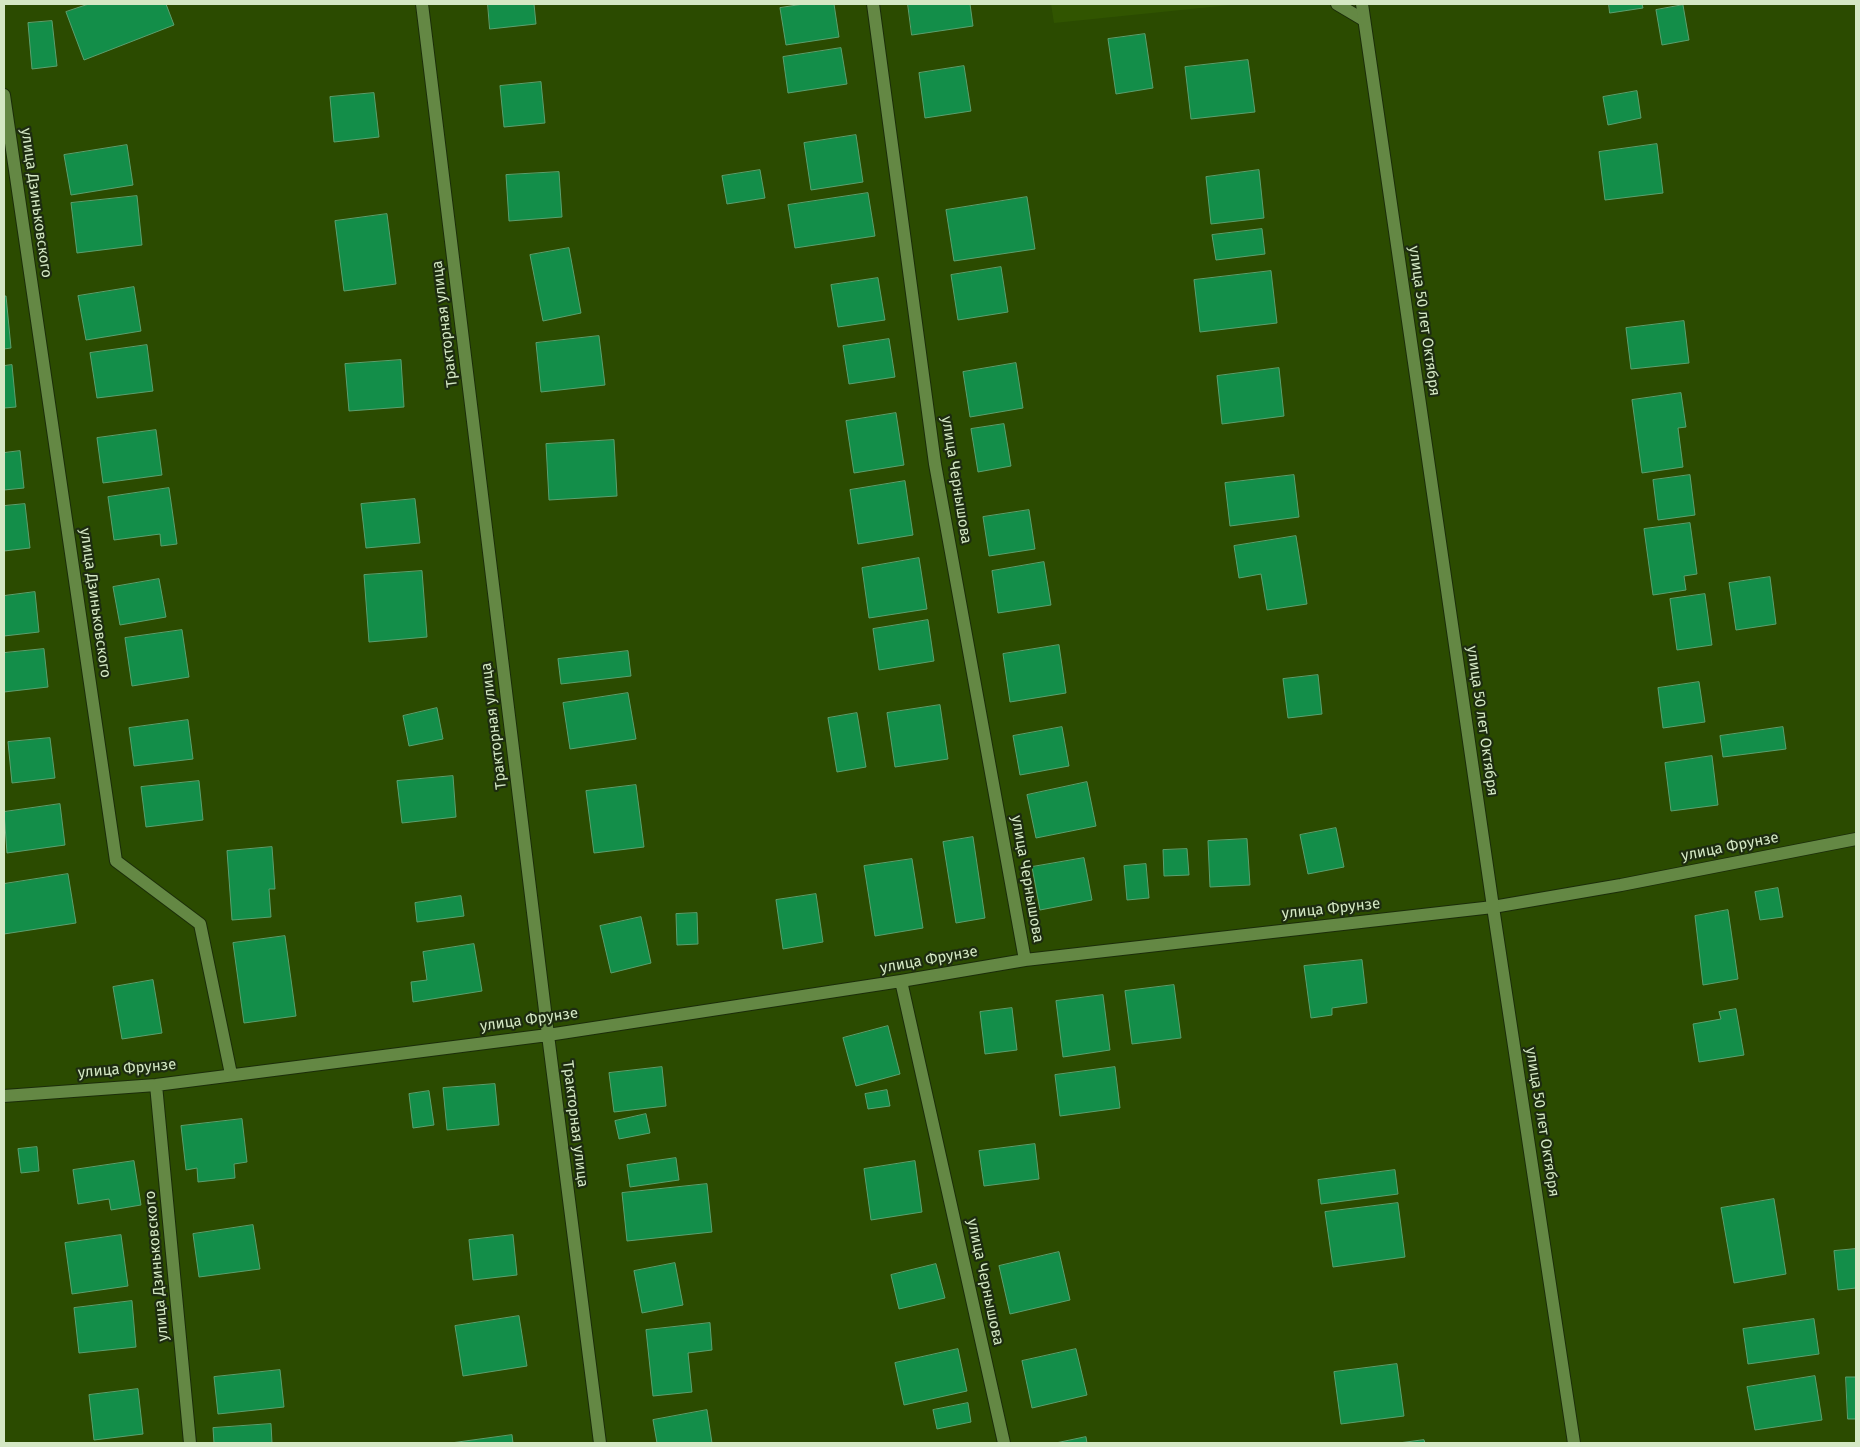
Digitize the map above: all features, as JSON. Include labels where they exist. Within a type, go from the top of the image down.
[{"type":"street","name":"Тракторная улица","points":[[422,4],[548,1035],[600,1443]]},
{"type":"street","name":"улица Чернышова","points":[[873,4],[935,464],[1025,960]]},
{"type":"street","points":[[1337,4],[1364,20]]},
{"type":"street","name":"улица 50 лет Октября","points":[[1362,4],[1493,907],[1574,1443]]},
{"type":"street","name":"улица Дзиньковского","points":[[4,95],[116,861],[200,924],[231,1074]]},
{"type":"street","name":"улица Фрунзе","points":[[4,1096],[156,1085],[548,1035],[1025,960],[1493,907],[1621,885],[1856,839]]},
{"type":"street","name":"улица Чернышова","points":[[901,981],[1004,1443]]},
{"type":"street","name":"улица Дзиньковского","points":[[156,1085],[190,1443]]},
{"type":"shaded area","points":[[1051,4],[1230,4],[1230,5],[1054,23]]},
{"type":"building","points":[[89,4],[166,4],[174,25],[84,60],[66,12]]},
{"type":"building","points":[[488,4],[534,4],[536,24],[490,29]]},
{"type":"building","points":[[804,4],[834,4],[839,37],[786,45],[780,8]]},
{"type":"building","points":[[908,4],[970,4],[973,26],[912,35]]},
{"type":"building","points":[[1609,4],[1642,4],[1643,8],[1610,13]]},
{"type":"building","points":[[1683,5],[1689,40],[1662,45],[1656,10]]},
{"type":"building","points":[[52,21],[57,66],[32,69],[28,23]]},
{"type":"building","points":[[1145,34],[1153,88],[1116,94],[1108,39]]},
{"type":"building","points":[[841,48],[847,84],[788,93],[783,57]]},
{"type":"building","points":[[1248,60],[1255,112],[1191,119],[1185,67]]},
{"type":"building","points":[[964,66],[971,111],[925,118],[919,73]]},
{"type":"building","points":[[541,82],[545,123],[504,127],[500,86]]},
{"type":"building","points":[[1637,91],[1641,118],[1608,125],[1603,97]]},
{"type":"building","points":[[374,93],[379,137],[334,142],[330,97]]},
{"type":"building","points":[[856,135],[863,182],[811,190],[804,143]]},
{"type":"building","points":[[1657,144],[1663,193],[1605,200],[1599,152]]},
{"type":"building","points":[[127,145],[133,185],[71,195],[64,155]]},
{"type":"building","points":[[760,170],[765,198],[727,204],[722,176]]},
{"type":"building","points":[[1259,170],[1264,218],[1211,224],[1206,177]]},
{"type":"building","points":[[559,172],[562,217],[509,221],[506,175]]},
{"type":"building","points":[[868,193],[875,236],[795,248],[788,205]]},
{"type":"building","points":[[137,196],[142,245],[77,253],[71,203]]},
{"type":"building","points":[[1027,197],[1035,249],[954,261],[946,210]]},
{"type":"building","points":[[387,214],[396,284],[344,291],[335,221]]},
{"type":"building","points":[[1262,229],[1265,254],[1216,260],[1212,235]]},
{"type":"building","points":[[569,248],[581,313],[543,321],[530,255]]},
{"type":"building","points":[[1001,267],[1008,312],[958,320],[951,275]]},
{"type":"building","points":[[1271,271],[1277,323],[1200,332],[1194,280]]},
{"type":"building","points":[[878,278],[885,320],[838,327],[831,285]]},
{"type":"building","points":[[134,287],[141,331],[86,340],[78,296]]},
{"type":"building","points":[[4,296],[6,296],[11,348],[4,349]]},
{"type":"building","points":[[1684,321],[1689,363],[1631,369],[1626,328]]},
{"type":"building","points":[[599,336],[605,385],[541,392],[536,343]]},
{"type":"building","points":[[889,339],[895,377],[849,384],[843,346]]},
{"type":"building","points":[[147,345],[153,391],[97,398],[90,353]]},
{"type":"building","points":[[401,360],[404,407],[349,411],[345,364]]},
{"type":"building","points":[[1016,363],[1023,408],[970,417],[963,372]]},
{"type":"building","points":[[12,365],[16,407],[4,408],[4,366]]},
{"type":"building","points":[[1279,368],[1284,416],[1222,424],[1217,376]]},
{"type":"building","points":[[1681,393],[1686,427],[1678,428],[1683,467],[1642,473],[1632,400]]},
{"type":"building","points":[[896,413],[904,465],[854,473],[846,421]]},
{"type":"building","points":[[1004,424],[1011,466],[978,472],[971,429]]},
{"type":"building","points":[[156,430],[162,475],[103,483],[97,438]]},
{"type":"building","points":[[614,440],[617,496],[549,500],[546,444]]},
{"type":"building","points":[[20,451],[24,488],[4,490],[4,453]]},
{"type":"building","points":[[1294,475],[1299,517],[1230,526],[1225,483]]},
{"type":"building","points":[[1690,475],[1695,515],[1658,520],[1653,480]]},
{"type":"building","points":[[905,481],[913,535],[858,544],[850,490]]},
{"type":"building","points":[[169,488],[177,544],[161,546],[160,534],[114,540],[108,497]]},
{"type":"building","points":[[415,499],[420,543],[366,548],[361,504]]},
{"type":"building","points":[[25,504],[30,548],[4,551],[4,506]]},
{"type":"building","points":[[1029,510],[1035,549],[989,556],[983,517]]},
{"type":"building","points":[[1690,523],[1697,574],[1684,576],[1686,590],[1653,595],[1644,529]]},
{"type":"building","points":[[1296,536],[1307,604],[1267,610],[1261,574],[1239,578],[1234,546]]},
{"type":"building","points":[[919,558],[927,609],[869,618],[862,568]]},
{"type":"building","points":[[1044,562],[1051,605],[998,613],[992,571]]},
{"type":"building","points":[[422,571],[427,637],[369,642],[364,575]]},
{"type":"building","points":[[1770,577],[1776,624],[1736,630],[1729,583]]},
{"type":"building","points":[[159,579],[166,617],[120,625],[113,587]]},
{"type":"building","points":[[35,592],[39,632],[4,636],[4,596]]},
{"type":"building","points":[[1705,594],[1712,645],[1677,650],[1670,599]]},
{"type":"building","points":[[928,620],[934,661],[879,670],[873,629]]},
{"type":"building","points":[[182,630],[189,677],[132,686],[125,638]]},
{"type":"building","points":[[1059,645],[1066,693],[1010,702],[1003,654]]},
{"type":"building","points":[[44,649],[48,687],[4,692],[4,653]]},
{"type":"building","points":[[628,651],[631,676],[561,684],[558,659]]},
{"type":"building","points":[[1318,675],[1322,714],[1288,718],[1283,679]]},
{"type":"building","points":[[1699,682],[1705,722],[1663,728],[1658,688]]},
{"type":"building","points":[[628,693],[636,739],[570,749],[563,703]]},
{"type":"building","points":[[940,705],[948,759],[895,767],[887,713]]},
{"type":"building","points":[[437,708],[443,739],[409,746],[403,716]]},
{"type":"building","points":[[857,713],[866,767],[837,772],[828,718]]},
{"type":"building","points":[[188,720],[193,759],[134,766],[129,728]]},
{"type":"building","points":[[1062,727],[1069,766],[1020,775],[1013,736]]},
{"type":"building","points":[[1783,727],[1786,749],[1723,757],[1720,736]]},
{"type":"building","points":[[50,738],[55,778],[12,783],[8,742]]},
{"type":"building","points":[[1712,756],[1718,805],[1671,811],[1665,763]]},
{"type":"building","points":[[453,776],[456,817],[402,823],[397,781]]},
{"type":"building","points":[[199,781],[203,820],[146,827],[141,787]]},
{"type":"building","points":[[1087,782],[1096,826],[1036,838],[1027,795]]},
{"type":"building","points":[[636,785],[644,847],[594,853],[586,791]]},
{"type":"building","points":[[60,804],[65,845],[7,853],[4,812]]},
{"type":"building","points":[[1336,828],[1344,867],[1308,874],[1300,835]]},
{"type":"building","points":[[973,837],[985,918],[956,923],[943,842]]},
{"type":"building","points":[[1247,839],[1250,885],[1210,887],[1208,841]]},
{"type":"building","points":[[272,847],[275,889],[269,889],[271,917],[232,920],[227,851]]},
{"type":"building","points":[[1187,849],[1189,875],[1164,876],[1163,850]]},
{"type":"building","points":[[1084,858],[1092,900],[1040,910],[1032,867]]},
{"type":"building","points":[[912,859],[923,928],[875,936],[864,866]]},
{"type":"building","points":[[1146,864],[1149,898],[1127,900],[1124,866]]},
{"type":"building","points":[[68,874],[76,923],[4,934],[4,884]]},
{"type":"building","points":[[1778,888],[1783,917],[1760,920],[1755,892]]},
{"type":"building","points":[[816,894],[823,942],[783,949],[776,900]]},
{"type":"building","points":[[461,896],[464,916],[417,922],[415,903]]},
{"type":"building","points":[[1728,910],[1738,979],[1703,985],[1695,916]]},
{"type":"building","points":[[697,913],[698,944],[677,945],[676,914]]},
{"type":"building","points":[[641,917],[651,963],[611,973],[600,926]]},
{"type":"building","points":[[285,936],[296,1016],[244,1023],[233,943]]},
{"type":"building","points":[[474,944],[482,991],[413,1002],[411,982],[427,980],[423,952]]},
{"type":"building","points":[[1362,960],[1367,1003],[1332,1008],[1332,1015],[1311,1018],[1304,966]]},
{"type":"building","points":[[153,980],[162,1033],[122,1039],[113,987]]},
{"type":"building","points":[[1174,985],[1181,1038],[1132,1044],[1125,991]]},
{"type":"building","points":[[1103,995],[1110,1050],[1063,1057],[1056,1001]]},
{"type":"building","points":[[1012,1008],[1017,1050],[985,1054],[980,1012]]},
{"type":"building","points":[[1736,1009],[1744,1055],[1699,1062],[1693,1024],[1721,1019],[1719,1012]]},
{"type":"building","points":[[888,1026],[900,1074],[856,1086],[843,1038]]},
{"type":"building","points":[[662,1067],[666,1106],[614,1112],[609,1073]]},
{"type":"building","points":[[1115,1067],[1120,1108],[1060,1116],[1055,1075]]},
{"type":"building","points":[[495,1084],[499,1125],[447,1130],[443,1088]]},
{"type":"building","points":[[887,1090],[890,1106],[868,1109],[865,1094]]},
{"type":"building","points":[[429,1091],[434,1125],[413,1128],[409,1094]]},
{"type":"building","points":[[646,1114],[650,1133],[619,1139],[615,1121]]},
{"type":"building","points":[[242,1119],[247,1162],[234,1164],[235,1178],[198,1182],[197,1168],[186,1170],[181,1126]]},
{"type":"building","points":[[1035,1144],[1039,1179],[984,1186],[979,1151]]},
{"type":"building","points":[[37,1147],[39,1171],[21,1173],[18,1149]]},
{"type":"building","points":[[676,1158],[679,1180],[630,1187],[627,1165]]},
{"type":"building","points":[[134,1161],[141,1205],[111,1210],[109,1199],[78,1204],[73,1170]]},
{"type":"building","points":[[915,1161],[922,1212],[871,1220],[864,1169]]},
{"type":"building","points":[[1395,1170],[1398,1194],[1321,1204],[1318,1180]]},
{"type":"building","points":[[707,1184],[712,1232],[627,1241],[622,1193]]},
{"type":"building","points":[[1774,1199],[1786,1274],[1734,1283],[1721,1208]]},
{"type":"building","points":[[1398,1203],[1405,1257],[1333,1267],[1325,1212]]},
{"type":"building","points":[[253,1225],[260,1269],[199,1277],[193,1234]]},
{"type":"building","points":[[121,1235],[128,1286],[72,1294],[65,1243]]},
{"type":"building","points":[[513,1235],[517,1275],[473,1280],[469,1240]]},
{"type":"building","points":[[1856,1249],[1856,1288],[1838,1290],[1834,1251]]},
{"type":"building","points":[[1059,1252],[1070,1300],[1010,1314],[999,1266]]},
{"type":"building","points":[[675,1263],[683,1305],[642,1313],[634,1271]]},
{"type":"building","points":[[936,1264],[945,1298],[899,1309],[891,1275]]},
{"type":"building","points":[[132,1301],[136,1347],[79,1353],[74,1308]]},
{"type":"building","points":[[519,1316],[527,1366],[463,1376],[455,1326]]},
{"type":"building","points":[[1814,1319],[1819,1354],[1748,1364],[1743,1329]]},
{"type":"building","points":[[710,1323],[712,1350],[688,1353],[692,1392],[653,1396],[646,1330]]},
{"type":"building","points":[[958,1349],[967,1391],[904,1405],[895,1363]]},
{"type":"building","points":[[1076,1349],[1087,1395],[1032,1408],[1022,1361]]},
{"type":"building","points":[[1397,1364],[1404,1416],[1341,1424],[1334,1372]]},
{"type":"building","points":[[280,1370],[284,1407],[218,1414],[214,1377]]},
{"type":"building","points":[[1815,1376],[1822,1420],[1755,1430],[1747,1387]]},
{"type":"building","points":[[1846,1377],[1856,1377],[1856,1419],[1848,1419]]},
{"type":"building","points":[[138,1389],[143,1434],[94,1440],[89,1395]]},
{"type":"building","points":[[968,1403],[971,1422],[937,1429],[933,1410]]},
{"type":"building","points":[[707,1410],[712,1443],[657,1443],[653,1420]]},
{"type":"building","points":[[271,1424],[272,1443],[214,1443],[213,1428]]},
{"type":"building","points":[[512,1435],[513,1443],[451,1443]]},
{"type":"building","points":[[1086,1437],[1087,1443],[1056,1443]]},
{"type":"building","points":[[1424,1440],[1425,1443],[1399,1443]]}]
